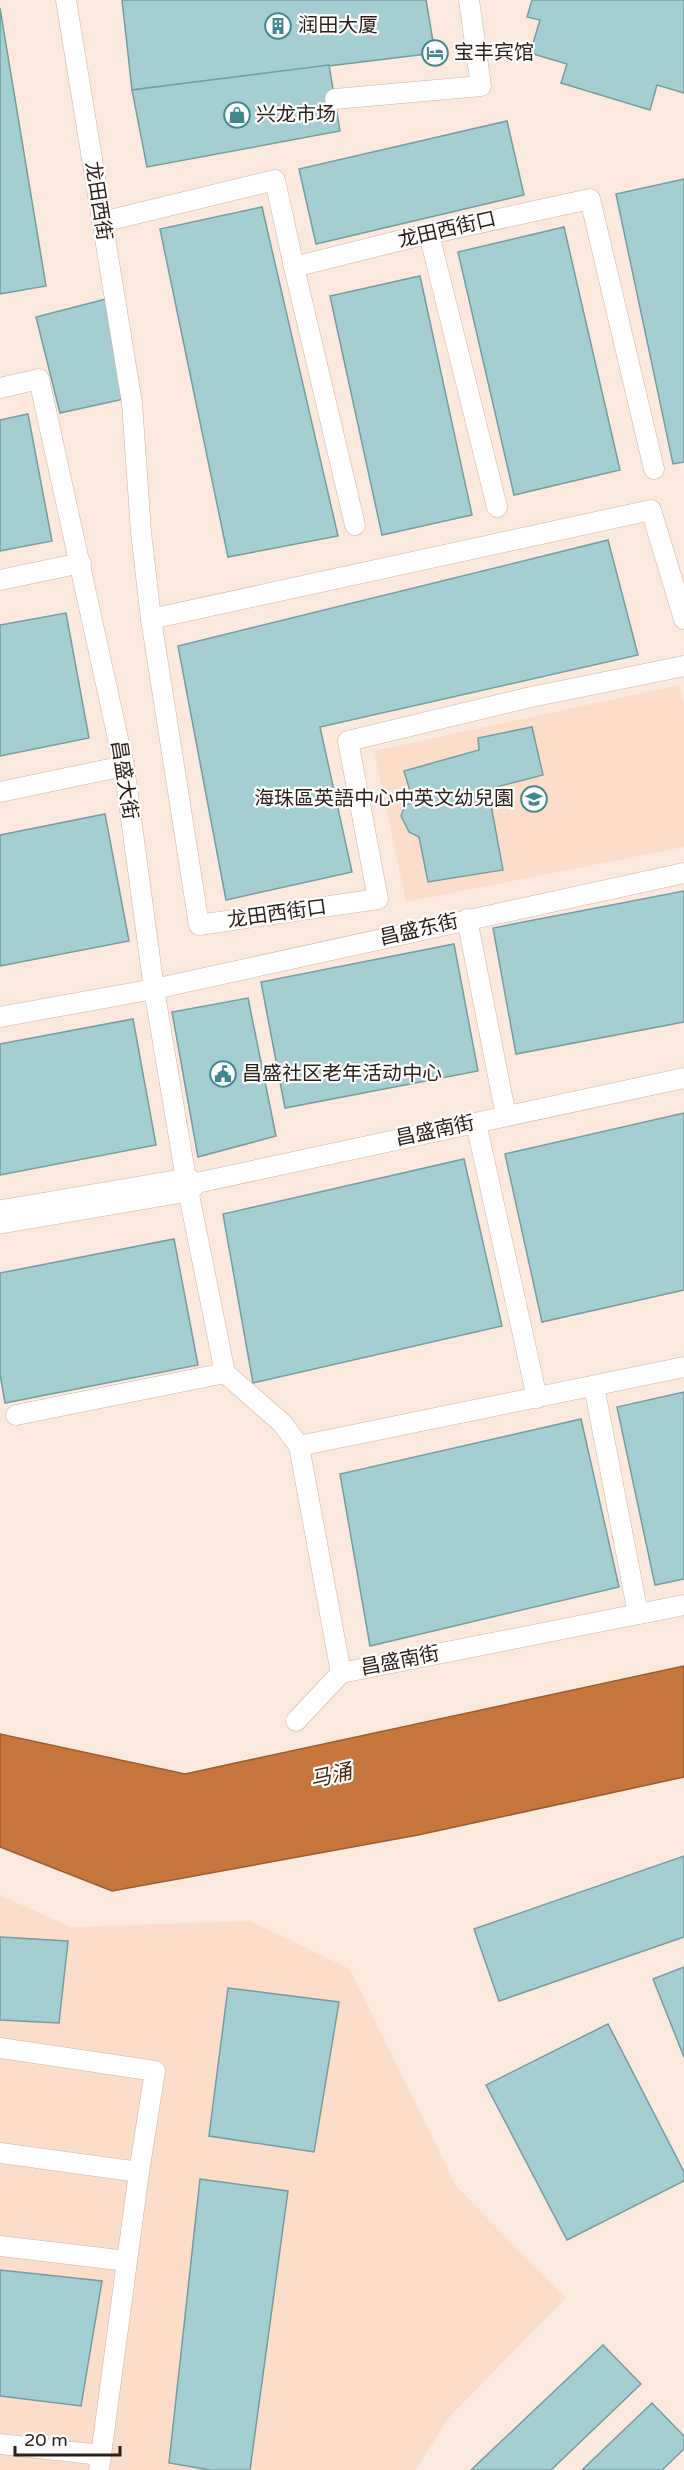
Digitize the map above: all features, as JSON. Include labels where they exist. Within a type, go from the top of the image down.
[{"type":"street","name":"昌盛南街","points":[[0,1217],[187,1185]]},
{"type":"lane","name":"龙田西街","points":[[66,0],[132,403]]},
{"type":"lane","points":[[335,99],[480,86],[469,0]]},
{"type":"lane","points":[[102,222],[275,180],[355,525]]},
{"type":"lane","name":"龙田西街口","points":[[294,267],[429,234],[590,199],[654,469]]},
{"type":"lane","points":[[429,234],[497,507]]},
{"type":"lane","name":"昌盛大街","points":[[0,388],[39,379],[124,766],[154,989],[187,1185]]},
{"type":"lane","name":"龙田西街口","points":[[132,403],[141,532],[151,619],[199,925],[378,899],[348,741],[531,697],[684,666]]},
{"type":"lane","points":[[151,619],[651,510],[684,619]]},
{"type":"lane","points":[[0,580],[81,563]]},
{"type":"lane","points":[[0,792],[124,766]]},
{"type":"lane","name":"昌盛东街","points":[[0,1017],[154,989],[684,873]]},
{"type":"lane","points":[[467,919],[506,1116]]},
{"type":"lane","name":"昌盛南街","points":[[187,1185],[684,1078]]},
{"type":"lane","points":[[476,1123],[537,1398]]},
{"type":"lane","points":[[187,1185],[225,1373],[282,1423],[299,1446],[684,1367]]},
{"type":"lane","points":[[16,1415],[225,1373]]},
{"type":"lane","points":[[594,1386],[638,1614]]},
{"type":"lane","name":"昌盛南街","points":[[299,1446],[341,1672],[684,1605]]},
{"type":"lane","points":[[296,1721],[341,1672]]},
{"type":"lane","points":[[0,2048],[155,2071],[100,2462],[0,2444]]},
{"type":"lane","points":[[0,2153],[139,2172]]},
{"type":"lane","points":[[0,2246],[127,2261]]},
{"type":"shaded area","name":"海珠區英語中心中英文幼兒園","points":[[679,685],[684,703],[684,847],[406,902],[374,751]]},
{"type":"shaded area","points":[[0,1895],[70,1927],[251,1921],[350,1969],[456,2186],[566,2298],[451,2415],[415,2470],[0,2470]]},
{"type":"water","name":"马涌","points":[[684,1666],[684,1777],[418,1835],[112,1891],[0,1847],[0,1734],[185,1774]]},
{"type":"building","name":"润田大厦","points":[[122,0],[426,0],[435,53],[132,90]]},
{"type":"building","points":[[532,0],[684,0],[684,93],[657,85],[650,110],[561,83],[567,64],[530,53],[540,20],[527,17]]},
{"type":"building","points":[[0,8],[46,286],[0,294]]},
{"type":"building","name":"兴龙市场","points":[[329,65],[340,131],[147,167],[132,90]]},
{"type":"building","points":[[507,121],[524,195],[316,244],[299,169]]},
{"type":"building","points":[[684,179],[684,462],[673,464],[616,194]]},
{"type":"building","points":[[262,207],[338,536],[228,557],[160,229]]},
{"type":"building","points":[[564,227],[620,470],[514,495],[458,252]]},
{"type":"building","points":[[420,276],[472,515],[382,535],[330,296]]},
{"type":"building","points":[[106,299],[124,399],[60,413],[36,317]]},
{"type":"building","points":[[28,414],[52,541],[0,551],[0,420]]},
{"type":"building","points":[[608,540],[638,655],[320,727],[352,872],[226,900],[178,646]]},
{"type":"building","points":[[66,613],[89,738],[0,756],[0,625]]},
{"type":"building","points":[[532,727],[543,775],[488,789],[503,870],[428,882],[419,837],[409,832],[401,816],[405,806],[413,801],[404,771],[479,750],[478,738]]},
{"type":"building","points":[[105,814],[129,941],[0,966],[0,835]]},
{"type":"building","points":[[684,891],[684,1022],[516,1054],[493,928]]},
{"type":"building","points":[[454,944],[478,1071],[285,1108],[261,982]]},
{"type":"building","name":"昌盛社区老年活动中心","points":[[248,998],[276,1136],[198,1157],[172,1012]]},
{"type":"building","points":[[133,1019],[156,1145],[0,1175],[0,1044]]},
{"type":"building","points":[[684,1113],[684,1290],[542,1322],[505,1154]]},
{"type":"building","points":[[464,1159],[502,1326],[253,1383],[223,1214]]},
{"type":"building","points":[[174,1239],[198,1365],[5,1403],[0,1374],[0,1273]]},
{"type":"building","points":[[684,1392],[684,1579],[655,1585],[617,1407]]},
{"type":"building","points":[[581,1419],[619,1587],[370,1646],[340,1474]]},
{"type":"building","points":[[684,1856],[684,1937],[499,2001],[474,1929]]},
{"type":"building","points":[[0,1937],[68,1941],[59,2023],[0,2020]]},
{"type":"building","points":[[684,1967],[684,2057],[653,1979]]},
{"type":"building","points":[[228,1988],[339,2002],[314,2152],[209,2136]]},
{"type":"building","points":[[608,2024],[684,2172],[684,2181],[567,2240],[486,2085]]},
{"type":"building","points":[[200,2179],[288,2191],[250,2470],[210,2470],[169,2463]]},
{"type":"building","points":[[0,2270],[102,2281],[81,2406],[0,2396]]},
{"type":"building","points":[[603,2345],[641,2384],[551,2470],[471,2470]]},
{"type":"building","points":[[652,2403],[684,2436],[684,2449],[662,2470],[582,2470]]},
{"type":"place","name":"润田大厦","points":[[278,26]]},
{"type":"place","name":"宝丰宾馆","points":[[435,53]]},
{"type":"place","name":"兴龙市场","points":[[237,115]]},
{"type":"place","name":"海珠區英語中心中英文幼兒園","points":[[534,799]]},
{"type":"place","name":"昌盛社区老年活动中心","points":[[223,1074]]}]
